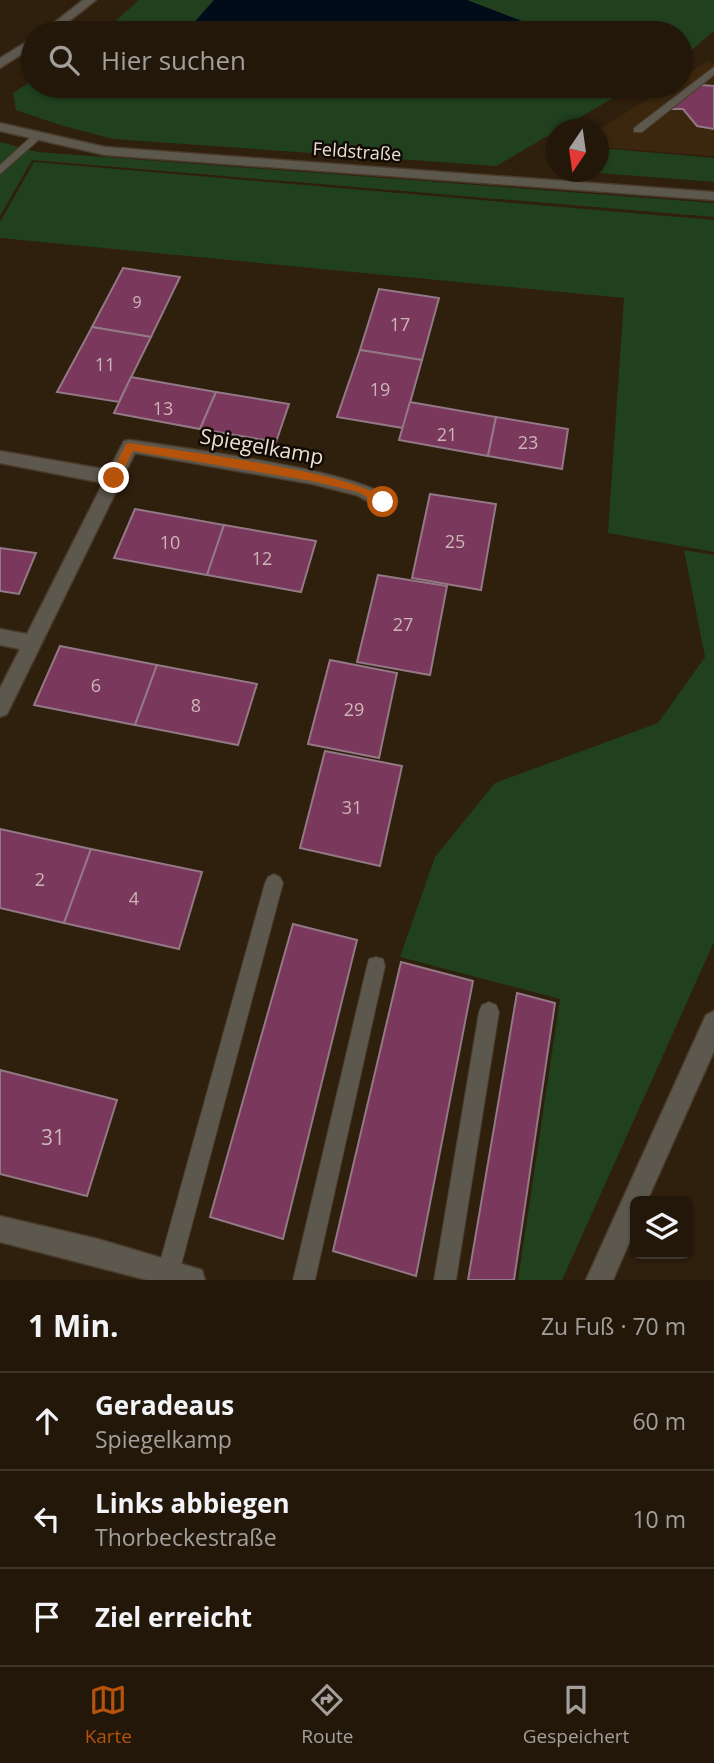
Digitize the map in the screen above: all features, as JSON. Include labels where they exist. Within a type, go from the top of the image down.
[{"type":"street","points":[[63,21],[90,0]]},
{"type":"street","points":[[0,64],[21,50]]},
{"type":"street","name":"Feldstraße","points":[[0,127],[106,151],[714,196]]},
{"type":"street","name":"Spiegelkamp","points":[[114,478],[130,446],[312,477],[361,489],[383,502]]},
{"type":"street","points":[[0,457],[114,478],[0,708]]},
{"type":"street","points":[[0,637],[33,643]]},
{"type":"street","points":[[599,1280],[714,1023]]},
{"type":"street","points":[[0,1228],[180,1276]]},
{"type":"lane","points":[[693,86],[714,69]]},
{"type":"lane","points":[[638,130],[678,98]]},
{"type":"lane","points":[[0,171],[37,137]]},
{"type":"lane","points":[[180,1276],[274,883]]},
{"type":"lane","points":[[304,1280],[376,966]]},
{"type":"lane","points":[[445,1280],[489,1012]]},
{"type":"shaded area","points":[[708,61],[714,63],[714,156],[609,148],[609,123],[650,98],[693,98],[693,70]]},
{"type":"green space","points":[[139,0],[214,0],[196,21],[115,21]]},
{"type":"green space","points":[[467,0],[714,0],[714,31],[693,49],[693,21],[521,21]]},
{"type":"green space","points":[[21,88],[21,98],[613,98],[577,119],[546,119],[546,137],[496,166],[113,139],[16,110],[13,93]]},
{"type":"green space","points":[[0,142],[38,152],[714,203],[714,217],[32,160],[0,216]]},
{"type":"green space","points":[[609,149],[714,158],[714,182],[609,174]]},
{"type":"green space","points":[[34,162],[714,220],[714,552],[608,533],[624,298],[0,238],[0,222]]},
{"type":"green space","points":[[684,550],[714,555],[714,942],[562,1280],[518,1280],[560,999],[400,957],[435,857],[495,783],[658,723],[705,657]]},
{"type":"water","points":[[214,0],[467,0],[522,21],[196,21]]},
{"type":"building","points":[[701,85],[714,86],[714,129],[697,126],[683,109],[668,109],[683,98],[693,98],[693,91]]},
{"type":"building","points":[[123,268],[180,277],[151,337],[92,327]]},
{"type":"building","points":[[379,289],[439,298],[422,360],[360,350]]},
{"type":"building","points":[[92,327],[151,337],[119,402],[57,392]]},
{"type":"building","points":[[360,350],[422,360],[403,428],[337,417]]},
{"type":"building","points":[[131,377],[216,392],[200,429],[114,413]]},
{"type":"building","points":[[216,392],[289,404],[276,442],[200,429]]},
{"type":"building","points":[[410,402],[496,417],[488,456],[399,440]]},
{"type":"building","points":[[496,417],[568,429],[562,469],[488,456]]},
{"type":"building","points":[[430,494],[496,504],[481,590],[412,578]]},
{"type":"building","points":[[135,509],[224,525],[207,575],[114,558]]},
{"type":"building","points":[[224,525],[316,541],[301,592],[207,575]]},
{"type":"building","points":[[0,548],[36,553],[19,594],[0,591]]},
{"type":"building","points":[[378,575],[447,586],[430,675],[357,662]]},
{"type":"building","points":[[60,646],[157,665],[135,725],[34,705]]},
{"type":"building","points":[[330,660],[397,673],[379,758],[308,744]]},
{"type":"building","points":[[157,665],[257,684],[238,745],[135,725]]},
{"type":"building","points":[[325,751],[402,766],[380,866],[300,848]]},
{"type":"building","points":[[0,829],[91,849],[64,923],[0,908]]},
{"type":"building","points":[[91,849],[202,872],[179,949],[64,923]]},
{"type":"building","points":[[293,924],[357,940],[283,1239],[210,1217]]},
{"type":"building","points":[[401,962],[473,981],[416,1276],[333,1251]]},
{"type":"building","points":[[517,993],[555,1003],[514,1280],[468,1280]]},
{"type":"building","points":[[0,1070],[117,1100],[87,1196],[0,1174]]},
{"type":"route","points":[[114,478],[130,446],[312,477],[361,489],[383,502]]}]
